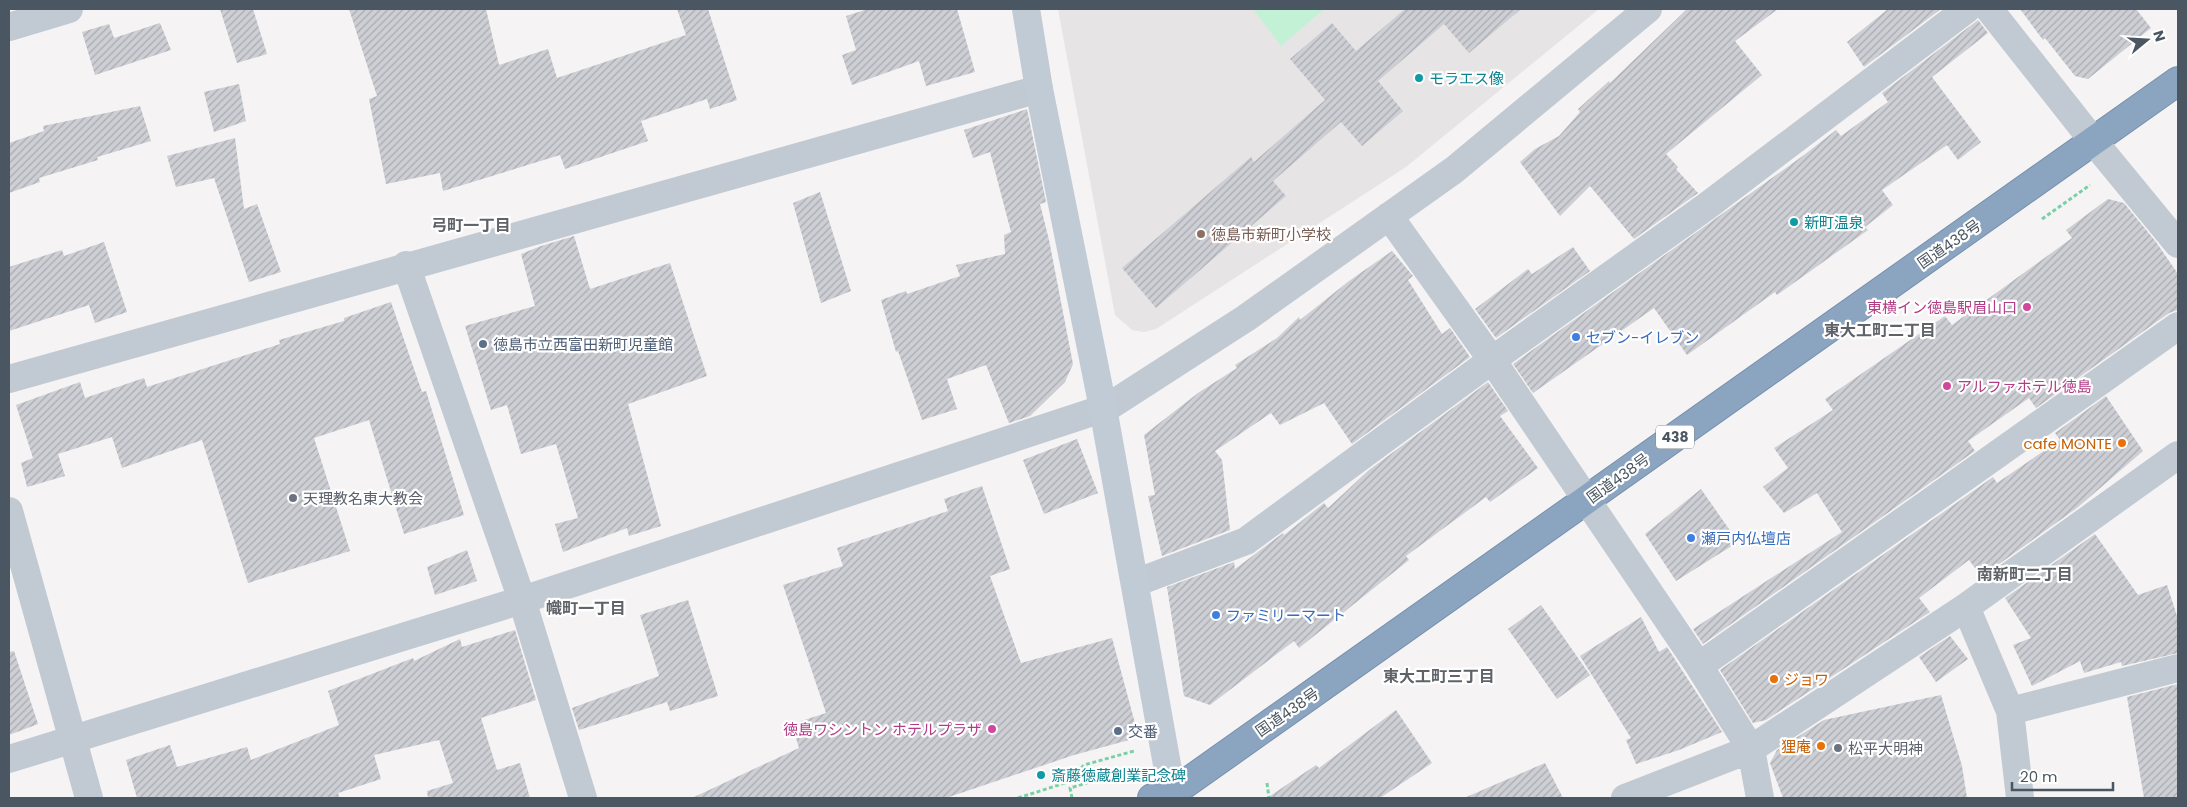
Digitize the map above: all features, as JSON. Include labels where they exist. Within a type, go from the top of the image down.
[{"type":"highway","name":"国道438号","points":[[1166,796],[2178,81]]},
{"type":"street","points":[[9,27],[69,9]]},
{"type":"street","points":[[1026,9],[1039,89],[1103,408],[1135,582],[1166,796]]},
{"type":"street","points":[[9,759],[522,600],[1108,407],[1246,318],[1454,170],[1648,9]]},
{"type":"street","points":[[1135,582],[1246,541],[1492,360],[1707,206],[1967,9]]},
{"type":"street","points":[[2001,13],[2094,142],[2178,244]]},
{"type":"street","points":[[9,379],[406,265],[1039,89]]},
{"type":"street","points":[[1389,216],[1492,360],[1699,666],[1751,749],[1760,798]]},
{"type":"street","points":[[406,265],[522,600],[583,798]]},
{"type":"street","points":[[1699,666],[2178,326]]},
{"type":"street","points":[[1625,798],[1751,749],[1966,607],[2178,455]]},
{"type":"street","points":[[9,511],[89,798]]},
{"type":"street","points":[[1966,607],[2010,711],[2020,798]]},
{"type":"street","points":[[2010,711],[2178,668]]},
{"type":"path","points":[[2042,219],[2091,185]]},
{"type":"path","points":[[1018,798],[1068,782],[1084,765],[1132,752],[1138,747]]},
{"type":"path","points":[[1072,798],[1070,788],[1134,768],[1132,752]]},
{"type":"path","points":[[1267,782],[1269,798]]},
{"type":"shaded area","name":"徳島市新町小学校","points":[[1058,9],[1599,9],[1406,167],[1156,329],[1144,332],[1132,330],[1115,315]]},
{"type":"green space","points":[[1253,9],[1324,9],[1281,46]]},
{"type":"building","points":[[220,9],[253,9],[267,54],[237,63]]},
{"type":"building","points":[[349,9],[486,9],[499,65],[548,49],[557,78],[686,35],[677,9],[708,9],[737,100],[710,109],[707,99],[641,121],[648,141],[565,169],[560,155],[443,191],[440,173],[386,184],[369,99],[377,96]]},
{"type":"building","points":[[868,9],[957,9],[975,72],[926,86],[919,61],[852,85],[842,55],[856,50],[846,16]]},
{"type":"building","points":[[1405,9],[1521,9],[1469,53],[1444,24],[1378,81],[1403,111],[1362,146],[1341,122],[1273,181],[1286,196],[1156,308],[1122,268],[1251,157],[1254,162],[1325,100],[1290,59],[1332,23],[1356,51]]},
{"type":"building","points":[[1687,9],[1778,9],[1735,41],[1762,75],[1666,154],[1678,167],[1676,169],[1698,193],[1634,239],[1590,186],[1560,216],[1520,162],[1535,149],[1559,136],[1580,112],[1578,109],[1609,81],[1610,83]]},
{"type":"building","points":[[1888,9],[1941,9],[1864,67],[1847,42]]},
{"type":"building","points":[[2020,9],[2136,9],[2151,28],[2088,79],[2075,76],[2045,38],[2043,40]]},
{"type":"building","points":[[1978,20],[1988,33],[1932,77],[1981,142],[1958,160],[1947,145],[1882,190],[1893,205],[1865,227],[1868,230],[1777,295],[1775,292],[1687,355],[1654,308],[1533,393],[1513,364],[1836,130],[1841,136],[1888,102],[1882,93]]},
{"type":"building","points":[[160,23],[171,50],[95,75],[82,32],[109,24],[114,38]]},
{"type":"building","points":[[239,84],[246,121],[214,132],[204,92]]},
{"type":"building","points":[[140,106],[151,141],[97,157],[98,160],[39,178],[40,182],[9,193],[9,143],[44,131],[43,126]]},
{"type":"building","points":[[1027,109],[1046,202],[1040,204],[1049,240],[1073,364],[1065,382],[1030,416],[1009,423],[986,365],[947,379],[957,409],[922,420],[898,351],[896,352],[881,300],[906,291],[907,294],[960,276],[956,265],[1005,254],[1004,235],[1011,232],[990,152],[973,158],[964,130]]},
{"type":"building","points":[[235,138],[244,209],[257,204],[281,272],[249,282],[214,178],[176,187],[167,156]]},
{"type":"building","points":[[820,192],[851,291],[821,303],[793,203]]},
{"type":"building","points":[[2108,199],[2124,203],[2156,242],[2178,274],[2178,310],[2169,313],[2036,408],[2029,398],[1968,441],[1975,451],[1703,644],[1693,629],[1842,532],[1817,493],[1784,513],[1763,487],[1788,468],[1774,448],[1833,410],[1825,399],[1945,316],[1952,325],[2072,238],[2066,230]]},
{"type":"building","points":[[574,236],[590,289],[670,263],[707,376],[628,404],[661,526],[629,536],[627,528],[563,552],[555,524],[578,518],[556,444],[521,454],[507,405],[491,410],[465,326],[535,306],[521,254]]},
{"type":"building","points":[[104,242],[127,312],[95,323],[89,305],[9,331],[9,267],[62,250],[64,256]]},
{"type":"building","points":[[1573,247],[1590,271],[1496,338],[1475,309],[1528,269],[1532,274]]},
{"type":"building","points":[[1392,251],[1413,276],[1408,280],[1442,334],[1450,328],[1470,357],[1352,444],[1324,403],[1280,425],[1271,413],[1215,451],[1222,460],[1230,530],[1162,556],[1148,496],[1155,495],[1144,435],[1198,393],[1237,368],[1235,365],[1277,338],[1299,317],[1300,320],[1349,281]]},
{"type":"building","points":[[391,302],[422,392],[426,391],[464,515],[404,534],[369,420],[314,438],[350,551],[248,583],[202,440],[122,468],[112,437],[58,454],[65,476],[27,487],[21,463],[33,458],[16,405],[80,382],[85,398],[144,378],[147,387],[280,344],[279,340],[344,321],[344,318]]},
{"type":"building","points":[[1488,382],[1508,411],[1500,416],[1538,468],[1490,502],[1486,497],[1406,556],[1409,560],[1299,648],[1294,641],[1210,705],[1184,696],[1167,587],[1234,562],[1235,569],[1283,533],[1284,535],[1324,503],[1328,508],[1369,470]]},
{"type":"building","points":[[2106,396],[2143,451],[2077,508],[1988,572],[1984,566],[1978,572],[1969,560],[1919,598],[1930,612],[1766,720],[1753,723],[1720,670],[1993,477],[1997,483],[2060,440],[2055,433]]},
{"type":"building","points":[[1077,439],[1098,493],[1044,514],[1023,460]]},
{"type":"building","points":[[982,486],[1010,569],[990,576],[1021,663],[1112,638],[1136,727],[1129,740],[1074,755],[946,798],[692,798],[799,748],[792,724],[826,713],[783,585],[843,566],[837,548],[948,511],[944,499]]},
{"type":"building","name":"瀬戸内仏壇店","points":[[1701,489],[1738,542],[1676,581],[1645,534]]},
{"type":"building","points":[[2095,534],[2138,595],[2167,585],[2178,619],[2178,653],[2122,666],[2121,662],[2084,673],[2080,661],[2032,686],[2013,645],[2031,638],[2005,598]]},
{"type":"building","points":[[467,550],[477,581],[435,595],[427,567]]},
{"type":"building","points":[[688,600],[718,696],[670,711],[667,702],[579,730],[572,708],[659,676],[640,615]]},
{"type":"building","points":[[1541,605],[1590,675],[1557,699],[1508,629]]},
{"type":"building","points":[[1641,617],[1659,652],[1667,647],[1722,732],[1679,750],[1636,764],[1626,740],[1631,738],[1580,656]]},
{"type":"building","points":[[515,630],[536,700],[481,718],[497,770],[520,763],[530,798],[428,798],[427,791],[453,783],[439,740],[374,755],[381,779],[338,793],[340,798],[137,798],[126,760],[170,745],[177,767],[247,747],[251,760],[339,725],[328,691],[413,658],[414,661],[460,639],[462,647]]},
{"type":"building","points":[[1950,636],[1968,659],[1936,682],[1919,657]]},
{"type":"building","points":[[14,651],[38,724],[9,735],[9,652]]},
{"type":"building","points":[[2178,684],[2178,798],[2144,798],[2127,697]]},
{"type":"building","points":[[1941,695],[1962,766],[1967,798],[1783,798],[1770,763],[1777,750],[1824,720]]},
{"type":"building","points":[[1396,710],[1432,763],[1380,798],[1267,798],[1316,765],[1319,768]]},
{"type":"building","points":[[1545,763],[1563,798],[1464,798]]},
{"type":"place","name":"モラエス像","points":[[1419,78]]},
{"type":"place","name":"新町温泉","points":[[1794,222]]},
{"type":"place","name":"徳島市新町小学校","points":[[1201,234]]},
{"type":"place","name":"東横イン徳島駅眉山口","points":[[2027,307]]},
{"type":"place","name":"セブン-イレブン","points":[[1576,337]]},
{"type":"place","name":"徳島市立西富田新町児童館","points":[[483,344]]},
{"type":"place","name":"アルファホテル徳島","points":[[1947,386]]},
{"type":"place","name":"cafe MONTE","points":[[2122,443]]},
{"type":"place","name":"天理教名東大教会","points":[[293,498]]},
{"type":"place","name":"瀬戸内仏壇店","points":[[1691,538]]},
{"type":"place","name":"ファミリーマート","points":[[1216,615]]},
{"type":"place","name":"ジョワ","points":[[1774,679]]},
{"type":"place","name":"徳島ワシントン ホテルプラザ","points":[[992,729]]},
{"type":"place","name":"交番","points":[[1118,731]]},
{"type":"place","name":"狸庵","points":[[1821,746]]},
{"type":"place","name":"松平大明神","points":[[1838,748]]},
{"type":"place","name":"斎藤徳蔵創業記念碑","points":[[1041,775]]},
{"type":"district","name":"弓町一丁目","points":[[471,225]]},
{"type":"district","name":"東大工町二丁目","points":[[1880,330]]},
{"type":"district","name":"南新町二丁目","points":[[2025,574]]},
{"type":"district","name":"幟町一丁目","points":[[586,608]]},
{"type":"district","name":"東大工町三丁目","points":[[1439,676]]}]
